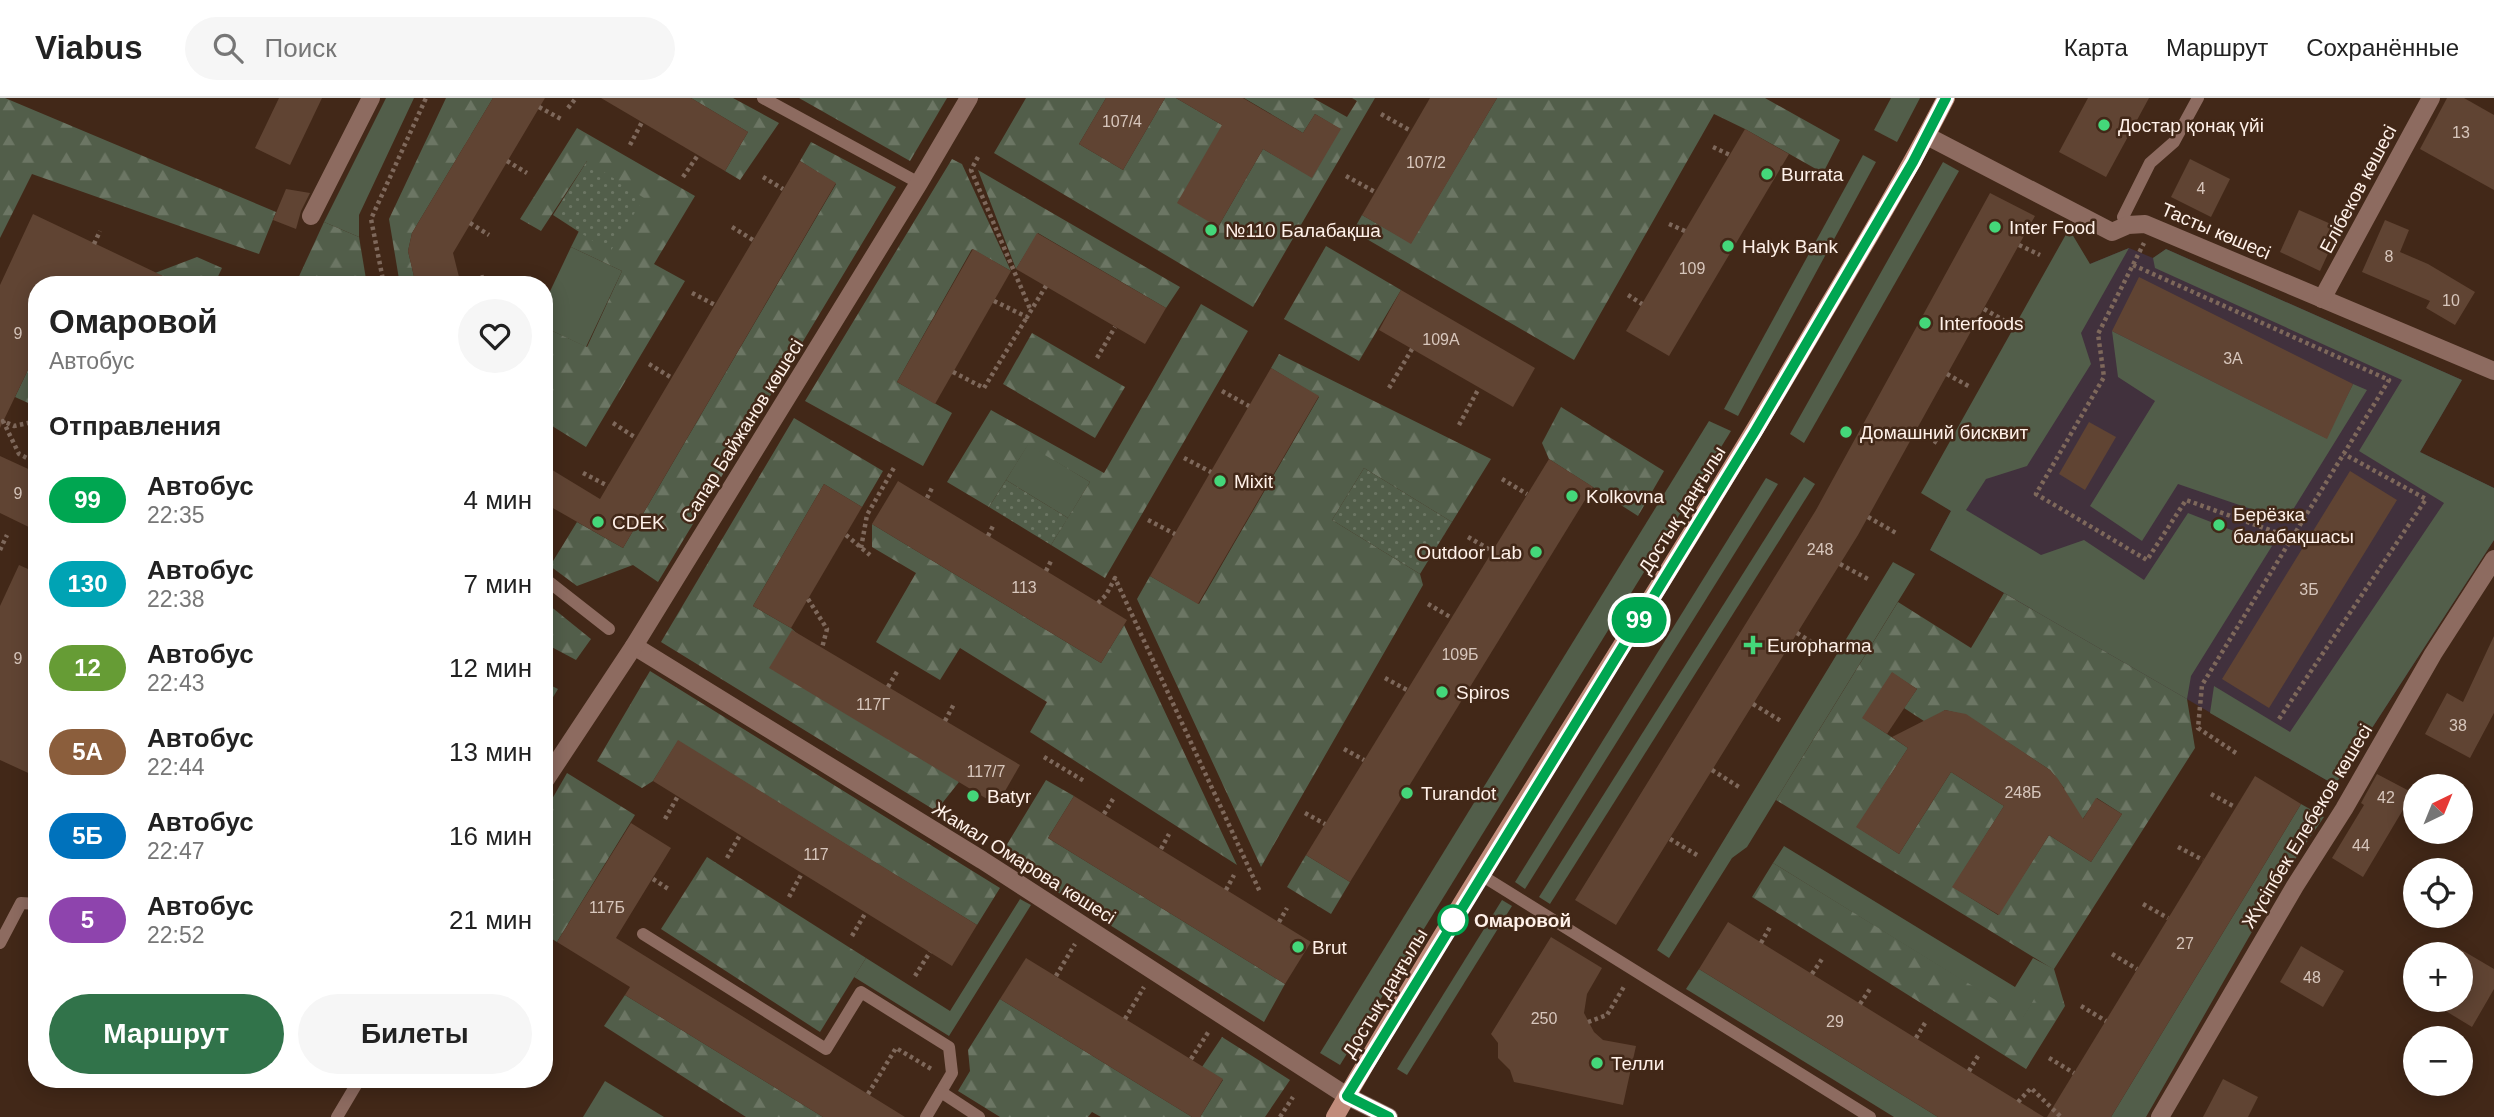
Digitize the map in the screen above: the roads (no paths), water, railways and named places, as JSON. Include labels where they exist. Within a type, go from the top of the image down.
[{"type":"main road","name":"Достық даңғылы","points":[[1335,1117],[1481,874],[1755,431],[1927,136],[1946,98]]},
{"type":"street","points":[[311,216],[371,98]]},
{"type":"street","name":"Сапар Байжанов көшесі","points":[[553,768],[634,646],[969,98]]},
{"type":"street","name":"Елібеков көшесі","points":[[2322,299],[2431,98]]},
{"type":"street","name":"Тасты көшесі","points":[[1927,136],[2112,232],[2128,225],[2145,224],[2494,371]]},
{"type":"street","name":"Жүсіпбек Елебеков көшесі","points":[[2160,1117],[2433,654],[2494,559]]},
{"type":"street","name":"Жамал Омарова көшесі","points":[[634,646],[971,853],[1347,1096],[1389,1117]]},
{"type":"lane","points":[[763,98],[919,183]]},
{"type":"lane","points":[[2123,217],[2151,163],[2174,142],[2198,98]]},
{"type":"lane","points":[[553,585],[608,629]]},
{"type":"lane","points":[[1481,874],[1870,1117]]},
{"type":"lane","points":[[0,943],[22,903],[28,903]]},
{"type":"lane","points":[[643,934],[826,1049],[861,992],[949,1047],[953,1073],[926,1117]]},
{"type":"lane","points":[[337,1117],[354,1088]]},
{"type":"lane","points":[[941,1092],[979,1117]]},
{"type":"place","name":"Достар қонақ үйі","points":[[2104,125]]},
{"type":"place","name":"Burrata","points":[[1767,174]]},
{"type":"place","name":"Inter Food","points":[[1995,227]]},
{"type":"place","name":"№110 Балабақша","points":[[1211,230]]},
{"type":"place","name":"Halyk Bank","points":[[1728,246]]},
{"type":"place","name":"Interfoods","points":[[1925,323]]},
{"type":"place","name":"Домашний бисквит","points":[[1846,432]]},
{"type":"place","name":"Mixit","points":[[1220,481]]},
{"type":"place","name":"Kolkovna","points":[[1572,496]]},
{"type":"place","name":"CDEK","points":[[598,522]]},
{"type":"place","name":"Берёзка балабақшасы","points":[[2219,525]]},
{"type":"place","name":"Outdoor Lab","points":[[1536,552]]},
{"type":"place","name":"Europharma","points":[[1753,645]]},
{"type":"place","name":"Spiros","points":[[1442,692]]},
{"type":"place","name":"Turandot","points":[[1407,793]]},
{"type":"place","name":"Batyr","points":[[973,796]]},
{"type":"place","name":"Омаровой","points":[[1453,920]]},
{"type":"place","name":"Brut","points":[[1298,947]]},
{"type":"place","name":"Телли","points":[[1597,1063]]}]
